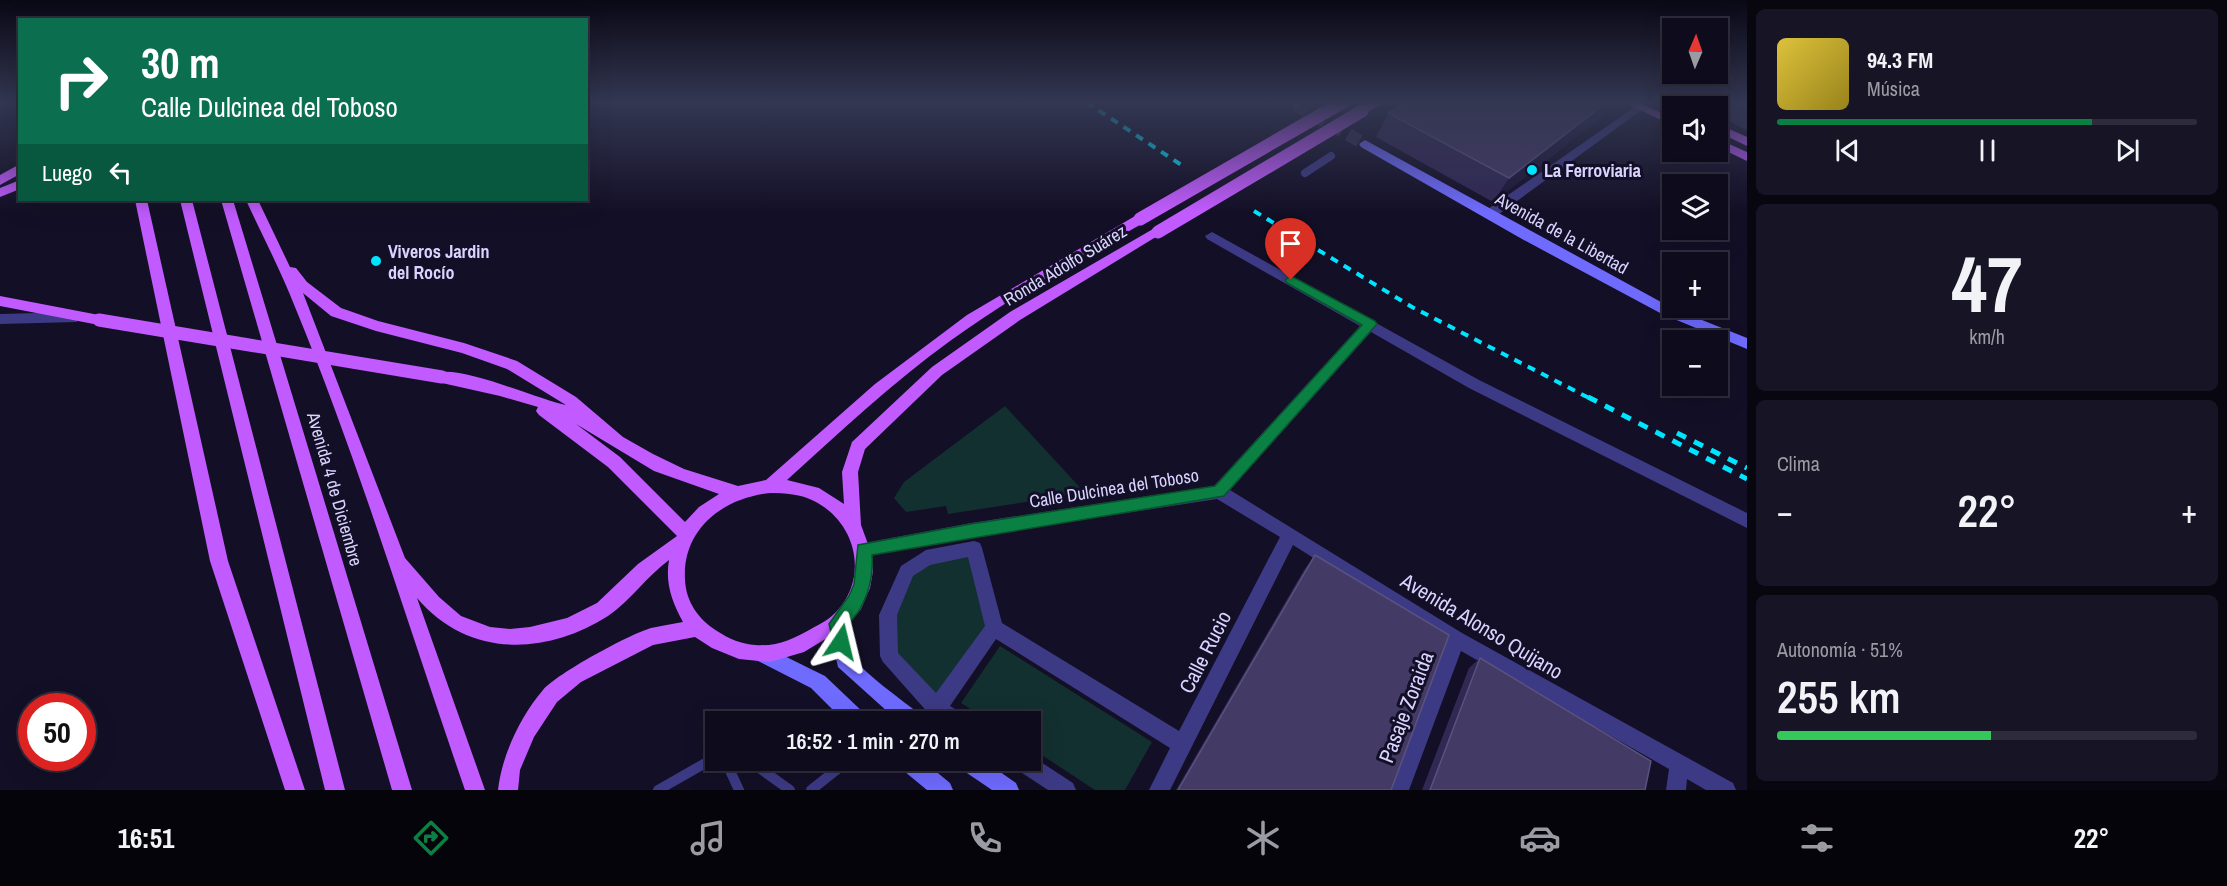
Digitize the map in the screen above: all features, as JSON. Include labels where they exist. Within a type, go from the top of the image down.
[{"type":"main road","name":"Ronda Adolfo Suárez","points":[[770,486],[851,413],[920,356],[1005,297],[1279,139]]},
{"type":"main road","name":"Ronda Adolfo Suárez","points":[[853,524],[850,472],[858,446],[937,371],[1015,316],[1315,139]]},
{"type":"main road","name":"Avenida de la Libertad","points":[[1365,144],[1667,310],[1747,344]]},
{"type":"main road","points":[[1728,148],[1747,157]]},
{"type":"main road","points":[[0,181],[18,169]]},
{"type":"main road","points":[[0,193],[18,185]]},
{"type":"main road","points":[[135,201],[149,225]]},
{"type":"main road","points":[[141,201],[149,225],[219,561],[295,790]]},
{"type":"main road","points":[[186,201],[335,790]]},
{"type":"main road","name":"Avenida 4 de Diciembre","points":[[227,201],[402,790]]},
{"type":"main road","points":[[255,201],[302,306],[397,560],[418,629],[475,790]]},
{"type":"main road","points":[[277,254],[302,285],[336,312],[376,326],[464,348],[512,365],[571,401],[616,438]]},
{"type":"main road","points":[[0,301],[76,317],[442,377],[521,396],[558,408],[616,438],[659,465],[695,481],[737,492]]},
{"type":"main road","points":[[521,396],[570,428],[614,462],[685,537]]},
{"type":"main road","points":[[762,654],[793,649],[837,624],[856,601],[862,584],[865,567],[864,550],[853,524],[828,500],[803,489],[770,486],[737,492],[711,507],[697,519],[685,537],[675,568],[675,584],[679,600],[697,628],[712,639],[730,648],[762,654],[818,682],[848,711]]},
{"type":"main road","points":[[397,560],[427,597],[456,622],[483,634],[518,636],[545,633],[581,622],[605,607],[640,573],[685,537]]},
{"type":"main road","points":[[837,624],[844,661],[900,711]]},
{"type":"main road","points":[[508,790],[510,770],[527,730],[550,696],[574,676],[650,637],[697,628]]},
{"type":"main road","points":[[920,771],[943,790]]},
{"type":"main road","points":[[981,771],[1009,790]]},
{"type":"street","points":[[1491,214],[1589,139]]},
{"type":"street","points":[[1212,236],[1474,384],[1747,521]]},
{"type":"street","points":[[0,319],[76,317]]},
{"type":"street","name":"Calle Dulcinea del Toboso","points":[[864,550],[971,530],[1219,492],[1370,324]]},
{"type":"street","name":"Avenida Alonso Quijano","points":[[1219,492],[1290,534],[1455,639],[1679,766],[1726,790]]},
{"type":"street","name":"Calle Rucio","points":[[1159,790],[1290,534]]},
{"type":"street","points":[[942,711],[889,656],[888,615],[907,571],[926,558],[974,548],[994,628],[1183,745]]},
{"type":"street","points":[[937,708],[994,628]]},
{"type":"street","name":"Pasaje Zoraida","points":[[1399,790],[1455,639]]},
{"type":"street","points":[[1676,790],[1679,766]]},
{"type":"street","points":[[1037,771],[1066,790]]},
{"type":"lane","points":[[1305,173],[1331,156]]},
{"type":"lane","points":[[658,790],[705,763]]},
{"type":"lane","points":[[730,771],[740,790]]},
{"type":"lane","points":[[763,771],[790,790]]},
{"type":"lane","points":[[811,790],[835,771]]},
{"type":"green space","points":[[1005,406],[1085,493],[948,514],[946,506],[906,512],[894,498],[904,482]]},
{"type":"green space","points":[[974,548],[994,628],[937,708],[889,656],[888,615],[907,571]]},
{"type":"green space","points":[[1000,646],[1152,742],[1125,790],[1095,790],[1041,755],[1041,711],[973,711],[961,703]]},
{"type":"building","points":[[1436,139],[1559,139],[1509,178]]},
{"type":"building","points":[[1315,555],[1449,635],[1391,790],[1178,790]]},
{"type":"building","points":[[1480,658],[1651,761],[1645,790],[1430,790]]},
{"type":"tunnel","points":[[1356,139],[1365,144]]},
{"type":"railway","points":[[1142,139],[1186,168]]},
{"type":"railway","points":[[1254,211],[1412,307],[1591,399]]},
{"type":"railway","points":[[1588,397],[1747,479]]},
{"type":"railway","points":[[1677,433],[1747,468]]},
{"type":"place","name":"La Ferroviaria","points":[[1532,170]]},
{"type":"place","name":"Viveros Jardin del Rocío","points":[[376,261]]},
{"type":"route","points":[[841,642],[837,624],[856,601],[865,567],[864,550],[971,530],[1219,492],[1370,324],[1291,280]]}]
